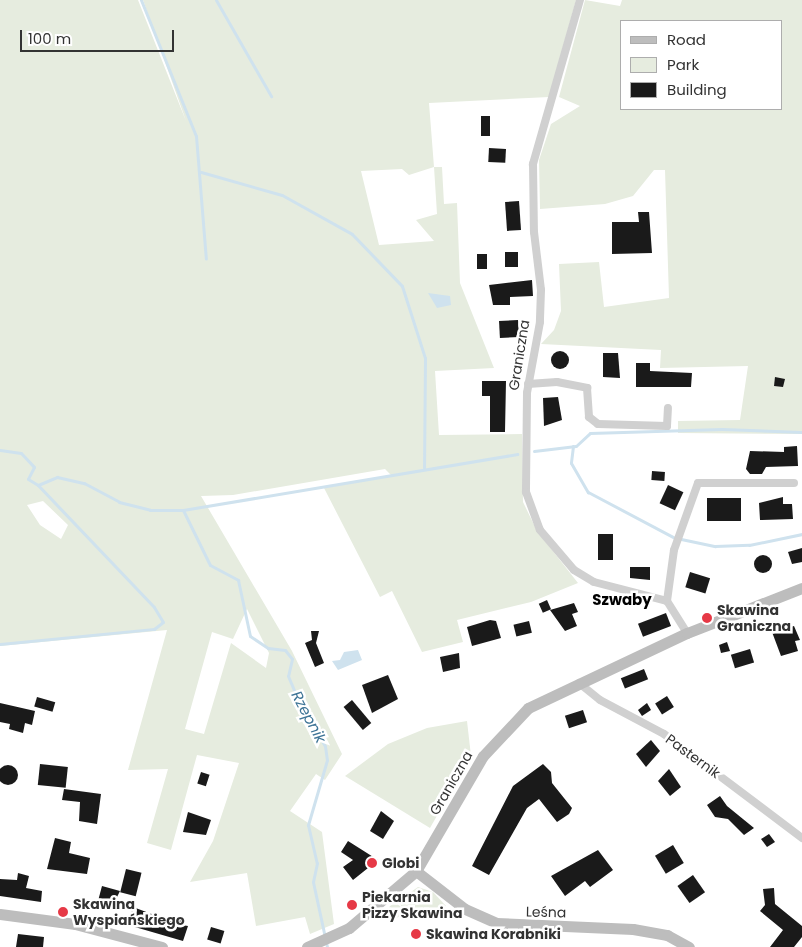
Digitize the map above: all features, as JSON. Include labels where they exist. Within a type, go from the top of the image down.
[{"type":"street","name":"Graniczna","points":[[580,0],[559,85],[535,144],[534,232],[541,310],[528,384],[526,492],[540,530],[583,576],[667,601]]},
{"type":"street","points":[[528,384],[557,382],[587,388],[589,417],[598,424],[667,426],[668,408]]},
{"type":"street","points":[[687,633],[667,601],[674,550],[698,483],[794,483]]},
{"type":"street","name":"Graniczna","points":[[310,946],[341,932],[366,915],[416,871],[483,756],[528,708],[687,633],[802,588]]},
{"type":"street","name":"Pasternik","points":[[579,683],[600,700],[664,734],[802,838]]},
{"type":"street","name":"Leśna","points":[[416,871],[466,909],[496,923],[640,929],[667,935],[689,947]]},
{"type":"street","points":[[0,914],[75,924],[162,947]]},
{"type":"green space","points":[[0,0],[138,0],[186,121],[143,0],[576,0],[549,97],[429,103],[434,167],[442,167],[444,204],[457,203],[460,283],[494,368],[435,371],[439,435],[522,434],[523,502],[537,531],[578,583],[531,602],[457,620],[463,642],[422,652],[392,591],[380,597],[324,488],[392,476],[385,469],[233,495],[201,496],[292,651],[342,754],[325,780],[316,774],[290,811],[322,832],[334,924],[310,934],[305,917],[256,926],[247,873],[190,882],[213,841],[239,763],[197,755],[171,850],[147,843],[168,769],[128,770],[167,630],[0,646]],"holes":[[[434,167],[437,214],[416,220],[434,241],[379,245],[361,171],[402,169],[409,175]],[[43,501],[68,525],[61,539],[40,525],[27,505]],[[247,609],[269,653],[266,668],[231,643],[204,734],[185,729],[212,632],[233,639]]]},
{"type":"green space","points":[[585,0],[620,6],[622,0],[802,0],[802,434],[678,433],[678,421],[740,420],[748,366],[660,368],[661,350],[541,344],[554,330],[561,311],[559,264],[599,262],[604,307],[669,298],[665,170],[654,170],[633,196],[605,204],[540,209],[539,160],[551,124],[580,106],[559,97]]},
{"type":"green space","points":[[467,721],[471,756],[430,828],[345,776],[388,744],[427,728]]},
{"type":"green space","points":[[418,887],[433,892],[446,906],[427,912],[404,910],[398,901]]},
{"type":"green space","points":[[395,904],[400,906],[402,911],[400,916],[395,918],[390,916],[388,911],[390,906]]},
{"type":"water","points":[[428,293],[450,296],[451,305],[437,308]]},
{"type":"water","points":[[358,650],[362,660],[338,670],[332,661],[340,660],[344,652]]},
{"type":"building","points":[[481,116],[490,116],[490,136],[481,136]]},
{"type":"building","points":[[489,148],[506,149],[505,163],[488,162]]},
{"type":"building","points":[[519,201],[521,230],[507,231],[505,202]]},
{"type":"building","points":[[638,212],[649,212],[652,253],[612,254],[612,222],[639,222]]},
{"type":"building","points":[[505,252],[518,252],[518,267],[505,267]]},
{"type":"building","points":[[477,254],[487,254],[487,269],[477,269]]},
{"type":"building","points":[[532,280],[533,296],[510,297],[510,305],[493,305],[489,285]]},
{"type":"building","points":[[518,320],[519,337],[500,338],[499,321]]},
{"type":"building","points":[[560,351],[568,356],[569,360],[564,368],[560,369],[552,364],[551,360],[556,352]]},
{"type":"building","points":[[603,353],[618,353],[620,378],[603,377]]},
{"type":"building","points":[[636,363],[650,363],[650,371],[692,373],[691,387],[636,387]]},
{"type":"building","points":[[775,377],[785,379],[783,387],[774,386]]},
{"type":"building","points":[[482,381],[506,381],[505,432],[490,432],[490,396],[482,396]]},
{"type":"building","points":[[558,397],[562,420],[544,426],[543,398]]},
{"type":"building","points":[[797,446],[798,466],[766,467],[762,474],[750,474],[746,469],[750,451],[784,452],[784,447]]},
{"type":"building","points":[[652,471],[665,472],[664,481],[651,480]]},
{"type":"building","points":[[668,485],[683,492],[675,510],[660,503]]},
{"type":"building","points":[[783,497],[783,504],[792,504],[793,519],[760,520],[759,503]]},
{"type":"building","points":[[707,498],[741,498],[741,521],[707,521]]},
{"type":"building","points":[[598,534],[613,534],[613,560],[598,560]]},
{"type":"building","points":[[802,548],[802,562],[792,564],[788,552]]},
{"type":"building","points":[[763,555],[769,558],[772,564],[769,570],[763,573],[757,570],[754,564],[757,558]]},
{"type":"building","points":[[630,567],[650,567],[650,580],[630,578]]},
{"type":"building","points":[[690,572],[710,578],[705,593],[685,587]]},
{"type":"building","points":[[547,600],[551,609],[543,613],[539,604]]},
{"type":"building","points":[[574,603],[578,612],[572,614],[577,626],[565,631],[550,610]]},
{"type":"building","points":[[666,613],[671,626],[643,637],[638,624]]},
{"type":"building","points":[[490,620],[496,621],[501,638],[472,646],[467,627]]},
{"type":"building","points":[[529,621],[532,633],[516,637],[513,625]]},
{"type":"building","points":[[794,626],[800,640],[795,641],[798,651],[781,656],[772,632]]},
{"type":"building","points":[[311,631],[319,631],[316,643],[324,663],[315,667],[305,643],[312,640]]},
{"type":"building","points":[[727,642],[730,651],[721,653],[719,645]]},
{"type":"building","points":[[750,649],[754,662],[735,668],[731,655]]},
{"type":"building","points":[[459,653],[460,668],[443,672],[440,657]]},
{"type":"building","points":[[644,669],[648,679],[625,689],[621,678]]},
{"type":"building","points":[[388,675],[398,699],[372,713],[362,685]]},
{"type":"building","points":[[667,696],[674,707],[662,714],[655,703]]},
{"type":"building","points":[[37,697],[55,702],[53,712],[34,707]]},
{"type":"building","points":[[352,700],[371,723],[363,730],[344,707]]},
{"type":"building","points":[[0,703],[35,711],[32,725],[25,723],[23,733],[9,729],[10,724],[0,722]]},
{"type":"building","points":[[647,703],[651,710],[642,716],[638,710]]},
{"type":"building","points":[[583,710],[587,722],[569,728],[565,716]]},
{"type":"building","points":[[651,740],[660,751],[646,767],[636,754]]},
{"type":"building","points":[[40,764],[68,767],[66,788],[38,785]]},
{"type":"building","points":[[543,764],[551,772],[552,783],[572,808],[569,814],[557,822],[539,799],[527,808],[489,875],[472,866],[513,786]]},
{"type":"building","points":[[4,766],[12,766],[17,771],[17,779],[12,784],[4,784],[-1,779],[-1,771]]},
{"type":"building","points":[[669,769],[681,787],[670,796],[658,781]]},
{"type":"building","points":[[201,772],[210,775],[206,786],[197,783]]},
{"type":"building","points":[[64,789],[101,794],[97,824],[79,821],[80,802],[62,800]]},
{"type":"building","points":[[720,796],[727,806],[754,828],[744,835],[728,819],[715,817],[707,805]]},
{"type":"building","points":[[381,811],[394,821],[383,839],[370,831]]},
{"type":"building","points":[[188,812],[211,820],[206,835],[183,832]]},
{"type":"building","points":[[769,834],[775,842],[767,847],[761,839]]},
{"type":"building","points":[[55,838],[71,842],[69,853],[90,858],[87,874],[47,869]]},
{"type":"building","points":[[348,841],[378,860],[353,880],[343,867],[353,860],[341,852]]},
{"type":"building","points":[[673,845],[684,863],[666,874],[655,856]]},
{"type":"building","points":[[598,850],[613,870],[590,887],[585,881],[565,896],[551,876]]},
{"type":"building","points":[[126,869],[142,873],[136,896],[120,892]]},
{"type":"building","points":[[18,873],[29,876],[26,888],[42,891],[41,902],[0,896],[0,879],[17,880]]},
{"type":"building","points":[[693,875],[705,892],[689,903],[677,886]]},
{"type":"building","points":[[102,886],[120,891],[113,905],[98,901]]},
{"type":"building","points":[[774,888],[775,904],[802,926],[802,937],[794,947],[770,947],[783,930],[760,911],[765,905],[763,889]]},
{"type":"building","points":[[133,907],[173,922],[175,918],[183,920],[182,925],[188,926],[183,941],[128,925]]},
{"type":"building","points":[[211,927],[224,931],[221,944],[207,939]]},
{"type":"building","points":[[18,934],[44,937],[43,947],[16,947]]},
{"type":"waterway","points":[[141,0],[196,136],[206,259]]},
{"type":"waterway","points":[[216,0],[271,96]]},
{"type":"waterway","points":[[201,172],[282,195],[352,234],[402,286],[425,358],[424,468]]},
{"type":"waterway","points":[[534,451],[576,446],[590,433],[722,429],[802,432]]},
{"type":"waterway","points":[[573,446],[571,463],[588,492],[675,538]]},
{"type":"waterway","name":"Rzepnik","points":[[0,450],[21,453],[34,467],[28,479],[38,485],[57,477],[84,483],[119,502],[150,510],[183,510],[210,565],[238,580],[250,636],[268,648],[285,650],[292,659],[288,676],[297,697],[325,746],[327,760],[308,825],[317,863],[313,882],[327,947]]},
{"type":"waterway","points":[[183,510],[517,454]]},
{"type":"waterway","points":[[0,644],[154,629],[163,622],[154,607],[38,485]]},
{"type":"waterway","points":[[681,539],[715,546],[749,545],[802,534]]},
{"type":"place","name":"Skawina Graniczna","points":[[707,618]]},
{"type":"place","name":"Globi","points":[[372,863]]},
{"type":"place","name":"Piekarnia Pizzy Skawina","points":[[352,905]]},
{"type":"place","name":"Skawina Wyspiańskiego","points":[[63,912]]},
{"type":"place","name":"Skawina Korabniki","points":[[416,934]]},
{"type":"district","name":"Szwaby","points":[[622,600]]}]
